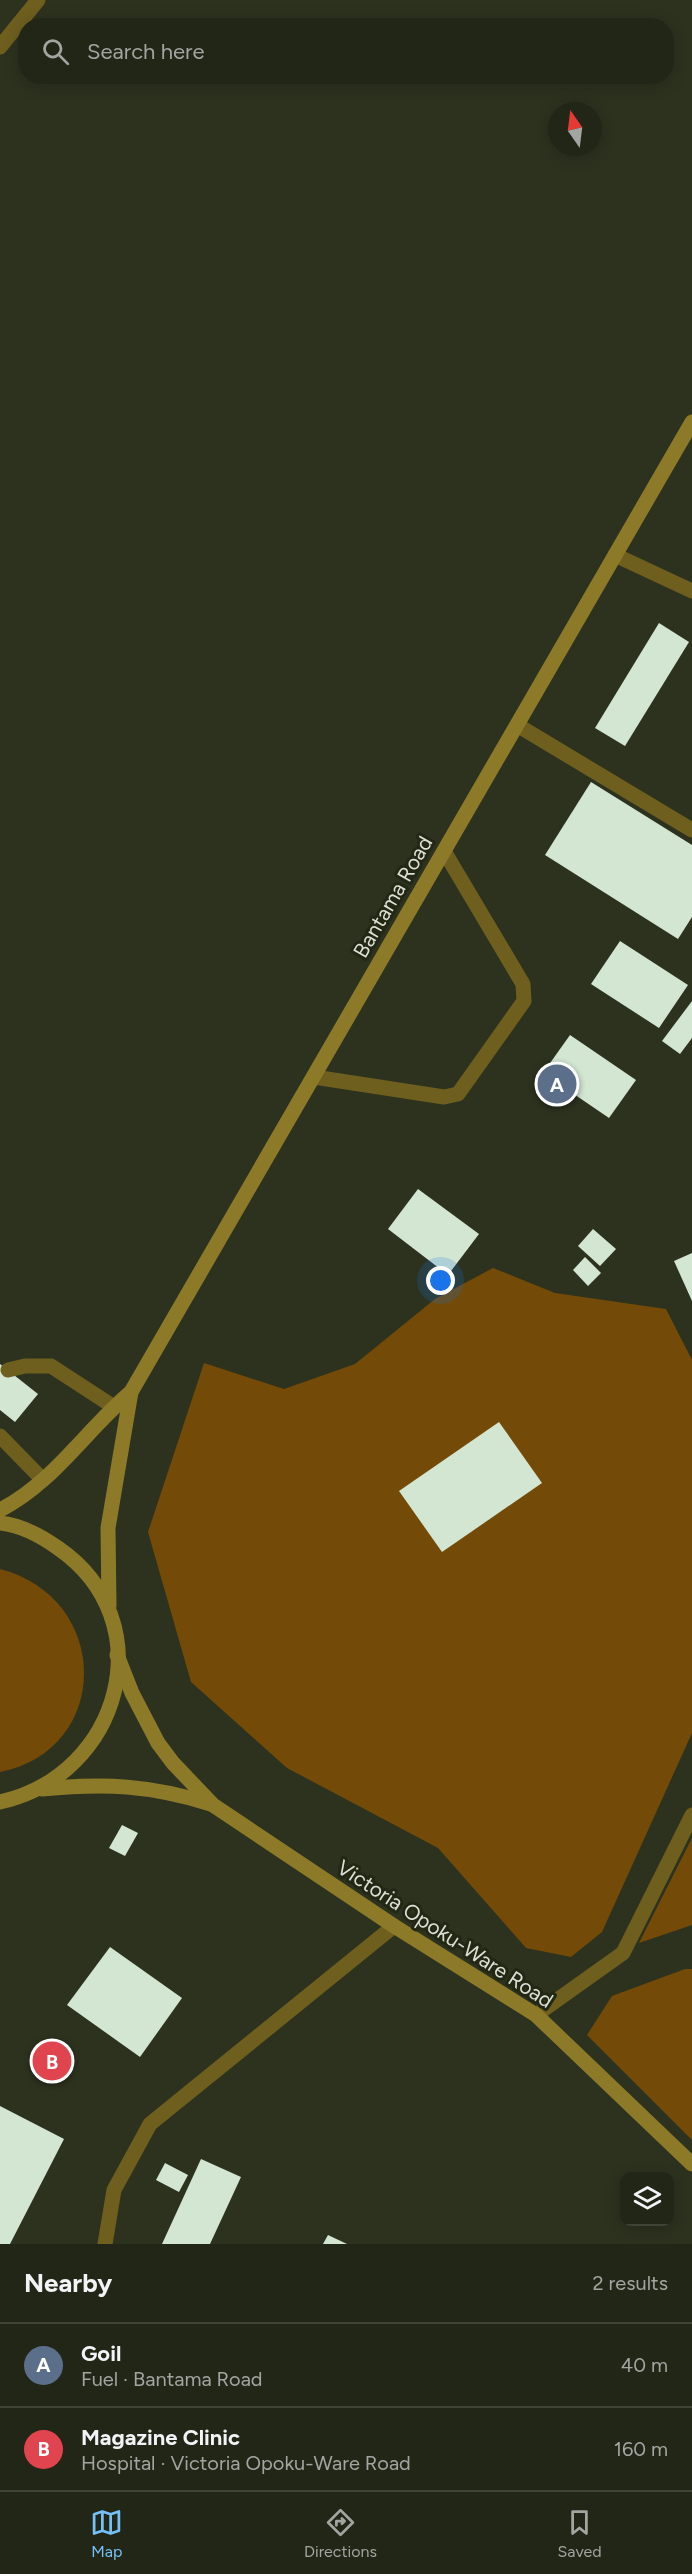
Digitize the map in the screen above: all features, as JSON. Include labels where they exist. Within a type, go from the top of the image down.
[{"type":"main road","name":"Bantama Road","points":[[131,1392],[692,422]]},
{"type":"main road","points":[[0,1510],[22,1499],[131,1392]]},
{"type":"main road","points":[[38,1790],[76,1763],[104,1724],[112,1702],[117,1679],[117,1655],[110,1614],[108,1528],[131,1392]]},
{"type":"main road","points":[[0,1523],[28,1530],[69,1555],[86,1573],[110,1614]]},
{"type":"main road","points":[[117,1655],[132,1694],[158,1743],[173,1763],[213,1805]]},
{"type":"main road","points":[[0,1802],[38,1790],[80,1785],[132,1785],[181,1795],[213,1805]]},
{"type":"main road","name":"Victoria Opoku-Ware Road","points":[[213,1805],[394,1926],[536,2015],[692,2164]]},
{"type":"street","points":[[23,18],[38,0]]},
{"type":"street","points":[[0,46],[18,24]]},
{"type":"street","points":[[615,555],[692,591]]},
{"type":"street","points":[[517,725],[692,830]]},
{"type":"street","points":[[314,1077],[444,1097],[458,1094],[524,1001],[523,984],[444,851]]},
{"type":"street","points":[[8,1370],[25,1366],[51,1366],[114,1407]]},
{"type":"street","points":[[0,1436],[43,1480]]},
{"type":"street","points":[[536,2015],[623,1953],[692,1815]]},
{"type":"street","points":[[105,2244],[114,2190],[150,2124],[394,1926]]},
{"type":"shaded area","points":[[493,1268],[555,1293],[666,1309],[692,1360],[692,1733],[602,1932],[571,1957],[526,1948],[438,1848],[287,1768],[191,1682],[148,1532],[204,1363],[284,1389],[355,1364],[435,1299]]},
{"type":"shaded area","points":[[0,1569],[37,1585],[63,1610],[79,1640],[84,1673],[79,1706],[63,1735],[37,1758],[0,1772]]},
{"type":"shaded area","points":[[692,1838],[692,1925],[639,1943]]},
{"type":"shaded area","points":[[685,1969],[692,1969],[692,2140],[587,2035],[612,1996]]},
{"type":"building","points":[[659,623],[689,642],[625,746],[595,728]]},
{"type":"building","points":[[591,782],[692,845],[692,917],[678,939],[545,855]]},
{"type":"building","points":[[620,941],[688,985],[659,1028],[591,984]]},
{"type":"building","points":[[692,1001],[692,1038],[680,1054],[662,1041]]},
{"type":"building","points":[[570,1035],[636,1080],[609,1118],[543,1073]]},
{"type":"building","points":[[418,1189],[479,1234],[448,1275],[388,1229]]},
{"type":"building","points":[[593,1229],[616,1249],[600,1266],[578,1246]]},
{"type":"building","points":[[692,1253],[692,1301],[674,1261]]},
{"type":"building","points":[[585,1257],[601,1273],[588,1286],[573,1270]]},
{"type":"building","points":[[0,1364],[38,1394],[15,1422],[0,1410]]},
{"type":"building","points":[[499,1422],[542,1483],[442,1552],[399,1491]]},
{"type":"building","points":[[122,1825],[138,1833],[125,1856],[109,1848]]},
{"type":"building","points":[[110,1947],[182,1998],[140,2057],[67,2005]]},
{"type":"building","points":[[0,2106],[64,2139],[10,2244],[0,2244]]},
{"type":"building","points":[[201,2159],[241,2177],[210,2244],[162,2244]]},
{"type":"building","points":[[165,2163],[188,2175],[179,2192],[156,2180]]},
{"type":"building","points":[[328,2235],[347,2244],[323,2244]]},
{"type":"place","name":"Goil","points":[[557,1084]]},
{"type":"place","name":"Magazine Clinic","points":[[52,2061]]}]
